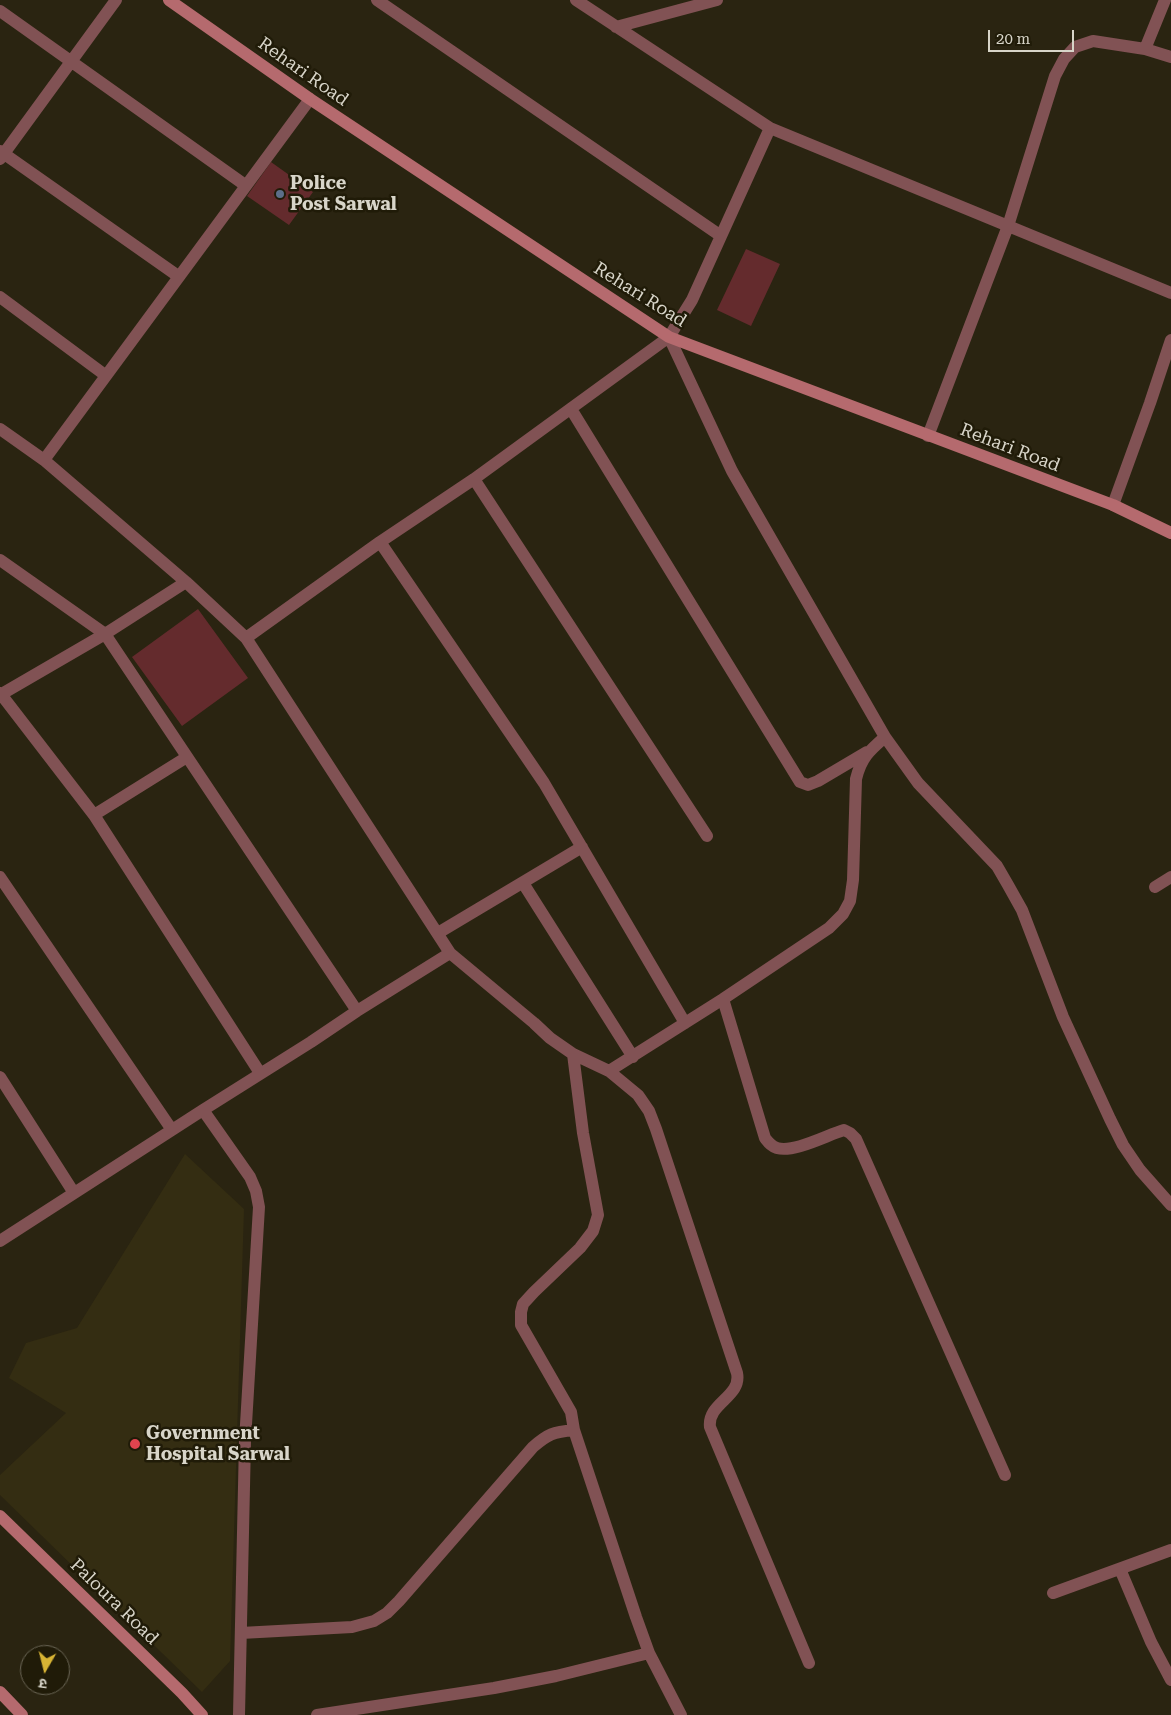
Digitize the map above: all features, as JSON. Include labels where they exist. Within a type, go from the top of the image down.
[{"type":"main road","name":"Rehari Road","points":[[169,0],[310,99],[669,337],[1113,505],[1171,533]]},
{"type":"main road","name":"Paloura Road","points":[[0,1516],[182,1693],[202,1715]]},
{"type":"main road","points":[[0,1692],[22,1715]]},
{"type":"street","points":[[116,0],[72,62],[1,154],[178,276]]},
{"type":"street","points":[[377,0],[721,236]]},
{"type":"street","points":[[576,0],[770,128],[1171,293]]},
{"type":"street","points":[[616,28],[717,0]]},
{"type":"street","points":[[1145,49],[1165,0]]},
{"type":"street","points":[[0,11],[245,185]]},
{"type":"street","points":[[928,436],[1008,226],[1055,76],[1064,59],[1074,47],[1094,40],[1145,49],[1171,57]]},
{"type":"street","points":[[44,460],[310,99]]},
{"type":"street","points":[[246,638],[380,542],[474,479],[669,337],[692,300],[770,128]]},
{"type":"street","points":[[0,297],[105,375]]},
{"type":"street","points":[[669,337],[732,471],[886,736],[918,783],[997,866],[1022,910],[1063,1017],[1123,1145],[1140,1170],[1171,1205]]},
{"type":"street","points":[[1113,505],[1171,340]]},
{"type":"street","points":[[571,409],[800,782],[808,785],[818,782],[867,752],[886,736]]},
{"type":"street","points":[[0,429],[44,460],[186,582],[246,638],[450,953],[550,1038],[573,1054],[610,1071],[638,1095],[649,1111],[738,1379],[736,1387],[716,1407],[711,1415],[710,1427],[809,1663]]},
{"type":"street","points":[[474,479],[708,836]]},
{"type":"street","points":[[380,542],[544,783],[685,1022]]},
{"type":"street","points":[[0,560],[105,634],[356,1011]]},
{"type":"street","points":[[186,582],[105,634],[1,694],[94,814],[260,1073]]},
{"type":"street","points":[[610,1071],[829,928],[843,914],[850,901],[853,880],[856,780],[859,766],[867,752]]},
{"type":"street","points":[[94,814],[187,757]]},
{"type":"street","points":[[438,933],[582,847]]},
{"type":"street","points":[[0,877],[172,1130]]},
{"type":"street","points":[[1155,887],[1171,877]]},
{"type":"street","points":[[523,882],[632,1056]]},
{"type":"street","points":[[0,1241],[260,1073],[312,1042],[356,1011],[450,953]]},
{"type":"street","points":[[723,999],[765,1138],[770,1145],[778,1148],[791,1148],[844,1130],[856,1139],[1004,1475]]},
{"type":"street","points":[[573,1054],[598,1215],[593,1231],[580,1248],[523,1304],[521,1325],[571,1412],[574,1430],[649,1653],[681,1715]]},
{"type":"street","points":[[0,1077],[74,1194]]},
{"type":"street","points":[[203,1110],[250,1177],[260,1207],[245,1441],[239,1715]]},
{"type":"street","points":[[241,1633],[352,1627],[374,1621],[388,1613],[533,1447],[547,1435],[574,1430]]},
{"type":"street","points":[[1053,1593],[1171,1550]]},
{"type":"street","points":[[1120,1569],[1151,1642],[1171,1680]]},
{"type":"street","points":[[317,1715],[503,1686],[556,1676],[649,1653]]},
{"type":"shaded area","name":"Government Hospital Sarwal","points":[[185,1154],[244,1209],[230,1661],[202,1692],[0,1495],[0,1475],[66,1413],[9,1378],[26,1343],[77,1328]]},
{"type":"building","name":"Police Post Sarwal","points":[[271,162],[313,192],[289,225],[247,196]]},
{"type":"building","points":[[746,249],[780,264],[751,326],[717,310]]},
{"type":"building","points":[[198,609],[248,678],[182,726],[132,657]]},
{"type":"place","name":"Police Post Sarwal","points":[[280,194]]},
{"type":"place","name":"Government Hospital Sarwal","points":[[135,1444]]}]
